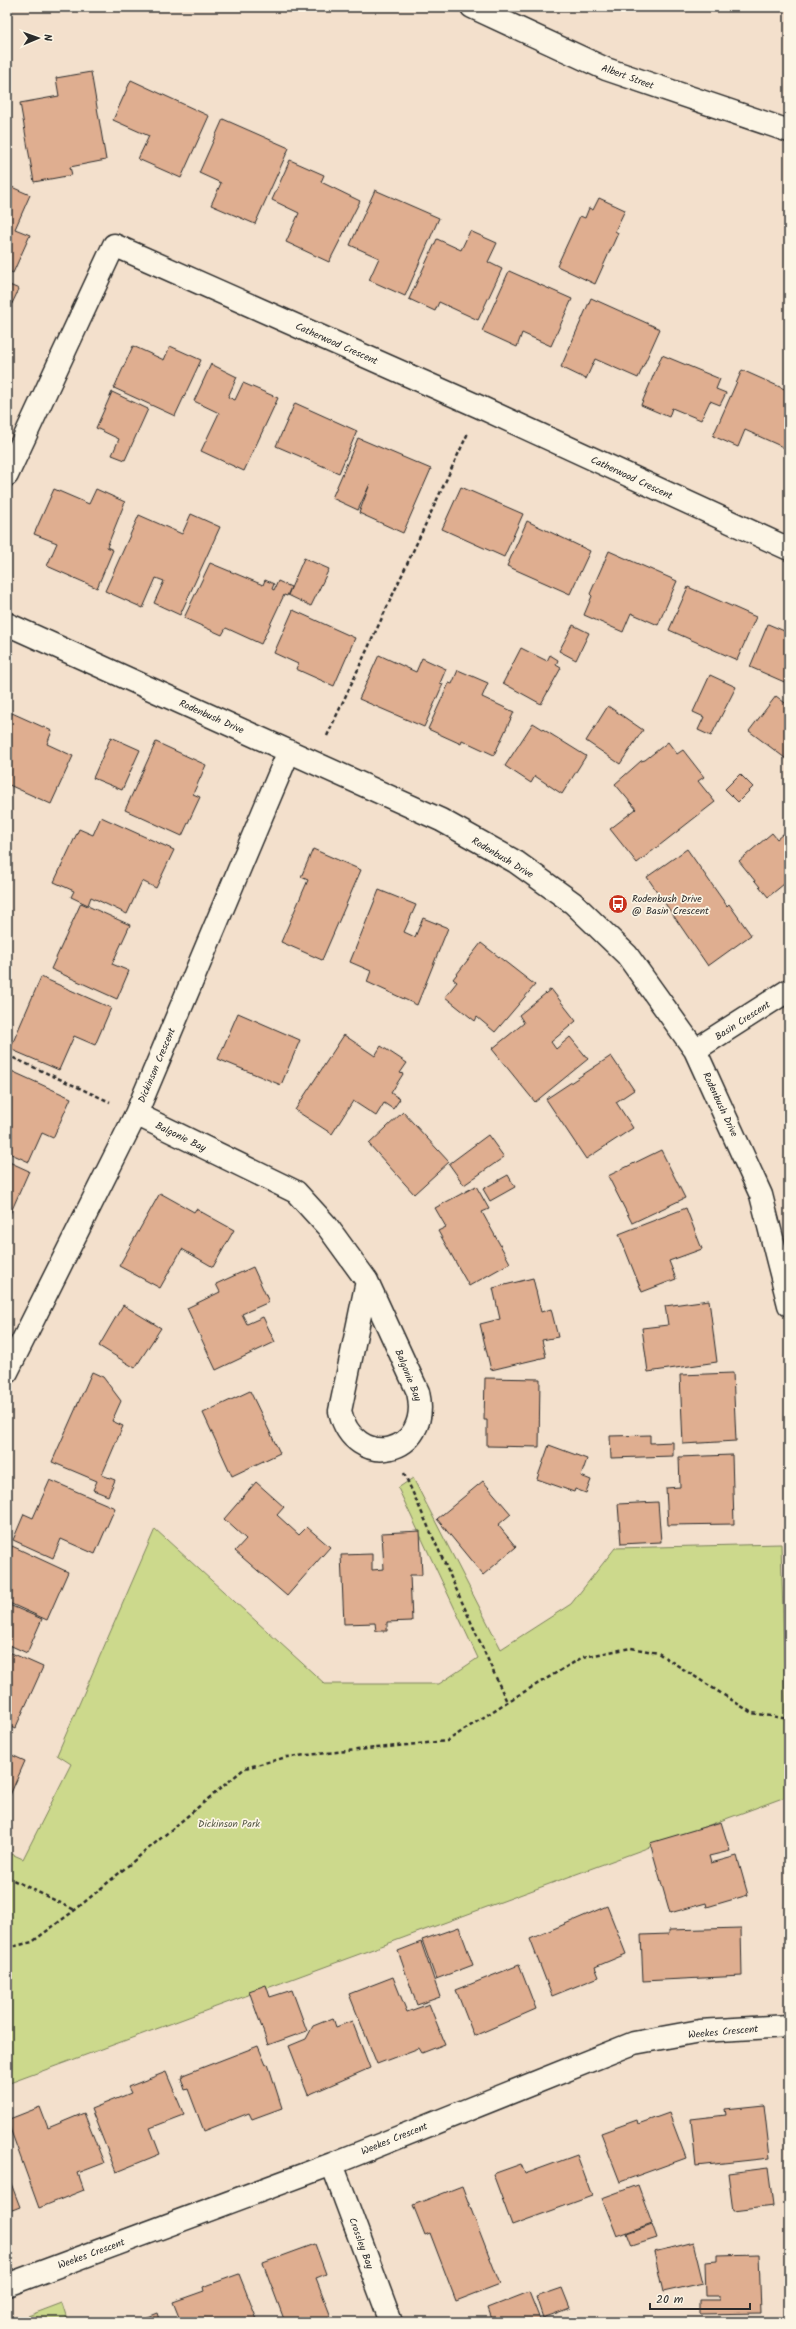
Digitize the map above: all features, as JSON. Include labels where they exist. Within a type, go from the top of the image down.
[{"type":"street","name":"Albert Street","points":[[472,7],[606,69],[789,131]]},
{"type":"street","name":"Catherwood Crescent","points":[[7,475],[114,245],[480,407],[789,549]]},
{"type":"street","name":"Rodenbush Drive","points":[[7,624],[314,764],[441,820],[516,862],[573,903],[627,955],[695,1050],[761,1195],[789,1305]]},
{"type":"street","name":"Dickinson Crescent","points":[[7,1372],[136,1114],[288,751]]},
{"type":"street","name":"Basin Crescent","points":[[695,1050],[789,990]]},
{"type":"street","name":"Balgonie Bay","points":[[136,1114],[296,1192],[327,1226],[368,1281],[418,1392],[422,1406],[420,1420],[414,1433],[404,1442],[391,1448]]},
{"type":"street","points":[[368,1281],[340,1411],[343,1425],[351,1436],[363,1445],[376,1449],[391,1448]]},
{"type":"street","name":"Weekes Crescent","points":[[7,2285],[332,2164],[634,2043],[700,2031],[789,2026]]},
{"type":"street","name":"Crossley Bay","points":[[332,2164],[391,2322]]},
{"type":"path","points":[[314,764],[480,407]]},
{"type":"path","points":[[7,1055],[136,1114]]},
{"type":"path","points":[[391,1448],[414,1491],[507,1702]]},
{"type":"path","points":[[7,1948],[32,1942],[75,1910],[245,1768],[287,1757],[447,1741],[507,1702],[583,1657],[631,1648],[658,1653],[752,1713],[789,1719]]},
{"type":"path","points":[[7,1877],[75,1910]]},
{"type":"green space","name":"Dickinson Park","points":[[413,1478],[501,1649],[571,1604],[615,1548],[781,1544],[788,1796],[7,2084],[7,1852],[23,1859],[71,1764],[57,1755],[155,1529],[325,1684],[439,1684],[478,1658],[398,1488]]},
{"type":"green space","points":[[62,2303],[68,2322],[12,2322]]},
{"type":"building","points":[[91,72],[106,160],[70,167],[72,175],[34,182],[20,103],[59,96],[56,78]]},
{"type":"building","points":[[131,80],[209,116],[181,178],[138,159],[149,136],[113,120]]},
{"type":"building","points":[[223,119],[289,148],[255,224],[211,205],[221,183],[199,173]]},
{"type":"building","points":[[290,160],[324,175],[321,182],[360,201],[329,262],[286,242],[299,213],[272,200]]},
{"type":"building","points":[[7,185],[30,195],[15,229],[30,235],[13,273],[7,270]]},
{"type":"building","points":[[375,190],[439,218],[405,296],[369,280],[379,258],[350,245]]},
{"type":"building","points":[[599,198],[625,210],[615,231],[618,233],[595,284],[557,266],[580,216],[585,218],[589,208],[593,210]]},
{"type":"building","points":[[470,231],[497,243],[488,262],[502,269],[478,320],[439,302],[435,311],[409,299],[437,239],[461,250]]},
{"type":"building","points":[[509,271],[572,299],[551,346],[522,333],[517,347],[482,331]]},
{"type":"building","points":[[7,284],[19,289],[7,314]]},
{"type":"building","points":[[591,298],[660,329],[638,378],[595,359],[586,379],[561,367]]},
{"type":"building","points":[[133,346],[164,360],[170,346],[201,360],[175,416],[114,388]]},
{"type":"building","points":[[662,355],[720,379],[716,389],[726,393],[720,405],[710,401],[701,420],[672,408],[669,417],[641,405]]},
{"type":"building","points":[[211,364],[237,377],[228,397],[235,400],[243,383],[278,398],[244,471],[201,451],[219,413],[194,401]]},
{"type":"building","points":[[742,370],[789,391],[789,439],[785,448],[745,430],[738,447],[713,436]]},
{"type":"building","points":[[112,392],[148,409],[125,460],[112,455],[119,439],[96,428]]},
{"type":"building","points":[[295,403],[357,431],[339,473],[276,446]]},
{"type":"building","points":[[358,438],[431,469],[403,533],[359,513],[370,484],[358,510],[332,498]]},
{"type":"building","points":[[461,487],[523,514],[504,557],[442,529]]},
{"type":"building","points":[[54,489],[89,504],[96,489],[125,502],[107,547],[113,550],[97,588],[47,566],[57,543],[34,534]]},
{"type":"building","points":[[191,514],[220,527],[180,615],[154,603],[164,581],[156,578],[143,608],[105,591],[139,515],[182,534]]},
{"type":"building","points":[[527,521],[590,551],[570,594],[507,566]]},
{"type":"building","points":[[609,551],[677,581],[658,625],[631,613],[623,632],[584,615],[592,596],[590,594]]},
{"type":"building","points":[[304,558],[329,569],[311,606],[288,595]]},
{"type":"building","points":[[210,563],[263,585],[265,580],[274,584],[272,589],[274,590],[278,581],[291,587],[287,596],[284,595],[261,644],[226,628],[222,635],[184,618]]},
{"type":"building","points":[[688,587],[756,617],[737,660],[669,630]]},
{"type":"building","points":[[293,610],[355,638],[334,686],[296,669],[298,664],[274,653]]},
{"type":"building","points":[[768,624],[789,633],[789,684],[750,667]]},
{"type":"building","points":[[573,625],[589,633],[576,660],[559,651]]},
{"type":"building","points":[[521,648],[547,661],[550,655],[558,660],[556,665],[561,668],[541,704],[503,683]]},
{"type":"building","points":[[379,655],[416,672],[422,658],[446,669],[440,683],[443,684],[424,727],[359,699]]},
{"type":"building","points":[[458,670],[488,683],[482,697],[514,712],[494,755],[462,740],[461,744],[428,729],[449,683],[452,684]]},
{"type":"building","points":[[710,675],[736,687],[711,736],[698,730],[704,717],[693,712]]},
{"type":"building","points":[[776,696],[789,706],[789,761],[749,731]]},
{"type":"building","points":[[608,706],[643,730],[620,764],[586,741]]},
{"type":"building","points":[[12,713],[52,731],[47,744],[73,756],[51,804],[7,784],[7,724]]},
{"type":"building","points":[[533,723],[586,756],[562,794],[535,776],[531,783],[505,766]]},
{"type":"building","points":[[111,737],[140,750],[122,790],[93,778]]},
{"type":"building","points":[[156,742],[206,765],[193,794],[200,797],[182,836],[125,810]]},
{"type":"building","points":[[668,742],[677,754],[683,750],[704,777],[698,781],[715,802],[637,863],[610,829],[636,809],[615,784],[641,761],[645,760]]},
{"type":"building","points":[[740,774],[753,787],[738,802],[725,789]]},
{"type":"building","points":[[101,817],[174,850],[156,888],[142,881],[127,914],[91,897],[88,905],[71,897],[74,891],[54,882],[79,829],[93,835]]},
{"type":"building","points":[[789,829],[789,880],[768,897],[739,861],[772,833],[777,839]]},
{"type":"building","points":[[313,849],[361,870],[322,960],[281,942],[308,880],[301,877]]},
{"type":"building","points":[[687,849],[727,906],[729,904],[751,935],[708,966],[647,877]]},
{"type":"building","points":[[379,890],[416,905],[404,932],[415,937],[423,918],[448,928],[417,1005],[367,982],[371,971],[350,962]]},
{"type":"building","points":[[81,903],[130,925],[112,964],[129,971],[117,999],[51,969]]},
{"type":"building","points":[[481,943],[535,985],[495,1032],[477,1017],[475,1021],[445,997],[457,982],[453,979]]},
{"type":"building","points":[[41,977],[111,1008],[95,1045],[74,1036],[59,1070],[10,1049]]},
{"type":"building","points":[[551,989],[576,1021],[551,1042],[556,1049],[570,1037],[588,1059],[535,1102],[492,1049],[524,1023],[519,1015]]},
{"type":"building","points":[[238,1013],[300,1040],[281,1085],[218,1059]]},
{"type":"building","points":[[344,1035],[375,1056],[381,1046],[407,1063],[400,1073],[403,1074],[391,1093],[400,1099],[393,1109],[384,1103],[376,1116],[353,1101],[332,1134],[295,1110]]},
{"type":"building","points":[[611,1056],[634,1090],[616,1102],[633,1128],[586,1159],[546,1099]]},
{"type":"building","points":[[7,1069],[71,1098],[53,1138],[42,1133],[29,1162],[7,1152]]},
{"type":"building","points":[[403,1112],[449,1162],[414,1194],[369,1144]]},
{"type":"building","points":[[488,1135],[504,1157],[464,1185],[449,1164]]},
{"type":"building","points":[[661,1150],[685,1198],[632,1223],[608,1176]]},
{"type":"building","points":[[7,1161],[29,1171],[7,1221]]},
{"type":"building","points":[[508,1175],[515,1187],[490,1201],[483,1189]]},
{"type":"building","points":[[476,1186],[489,1209],[482,1212],[510,1263],[469,1286],[438,1231],[446,1227],[435,1208]]},
{"type":"building","points":[[160,1193],[194,1212],[196,1209],[234,1230],[213,1267],[182,1249],[160,1288],[119,1266]]},
{"type":"building","points":[[686,1208],[702,1249],[669,1261],[676,1279],[642,1292],[619,1234]]},
{"type":"building","points":[[253,1267],[269,1302],[242,1314],[247,1324],[263,1317],[275,1342],[216,1370],[187,1308],[220,1292],[216,1284]]},
{"type":"building","points":[[533,1278],[541,1312],[551,1309],[558,1337],[542,1340],[546,1357],[491,1370],[480,1324],[500,1319],[493,1288]]},
{"type":"building","points":[[709,1300],[717,1362],[648,1372],[642,1328],[668,1325],[665,1306]]},
{"type":"building","points":[[123,1305],[161,1328],[135,1368],[99,1346]]},
{"type":"building","points":[[92,1372],[103,1377],[121,1401],[112,1421],[123,1426],[102,1475],[115,1480],[108,1496],[93,1490],[97,1481],[52,1462]]},
{"type":"building","points":[[733,1373],[736,1441],[683,1444],[680,1375]]},
{"type":"building","points":[[485,1378],[540,1379],[539,1447],[487,1446],[487,1420],[484,1420]]},
{"type":"building","points":[[250,1391],[280,1453],[232,1476],[203,1413]]},
{"type":"building","points":[[650,1435],[650,1443],[673,1442],[673,1456],[611,1458],[610,1436]]},
{"type":"building","points":[[549,1445],[587,1459],[581,1476],[591,1480],[586,1493],[575,1489],[574,1492],[537,1479]]},
{"type":"building","points":[[732,1455],[734,1524],[668,1525],[666,1488],[680,1487],[679,1457]]},
{"type":"building","points":[[50,1480],[115,1508],[95,1554],[61,1539],[53,1558],[13,1540],[24,1514],[33,1518]]},
{"type":"building","points":[[483,1481],[511,1514],[498,1525],[516,1547],[483,1575],[437,1519]]},
{"type":"building","points":[[256,1482],[284,1507],[277,1515],[299,1535],[307,1527],[330,1547],[287,1596],[235,1551],[246,1539],[224,1519]]},
{"type":"building","points":[[658,1502],[661,1542],[621,1544],[618,1504]]},
{"type":"building","points":[[420,1531],[422,1575],[410,1575],[412,1621],[387,1622],[387,1631],[376,1631],[375,1623],[344,1624],[341,1555],[372,1554],[372,1570],[384,1569],[382,1533]]},
{"type":"building","points":[[12,1546],[68,1572],[47,1620],[7,1602],[7,1556]]},
{"type":"building","points":[[7,1604],[42,1619],[27,1653],[7,1644]]},
{"type":"building","points":[[7,1651],[43,1667],[15,1729],[7,1725]]},
{"type":"building","points":[[7,1753],[25,1761],[7,1802]]},
{"type":"building","points":[[721,1822],[730,1851],[709,1856],[711,1863],[737,1856],[748,1895],[707,1907],[706,1903],[670,1913],[650,1843]]},
{"type":"building","points":[[607,1906],[626,1954],[595,1967],[599,1977],[552,1996],[530,1939]]},
{"type":"building","points":[[459,1927],[473,1965],[436,1979],[422,1940]]},
{"type":"building","points":[[741,1928],[742,1976],[643,1981],[641,1935],[669,1934],[669,1930]]},
{"type":"building","points":[[421,1942],[440,1997],[417,2005],[398,1951]]},
{"type":"building","points":[[519,1965],[536,2009],[474,2036],[456,1990]]},
{"type":"building","points":[[393,1977],[407,2012],[429,2004],[445,2044],[422,2053],[419,2048],[377,2064],[349,1994]]},
{"type":"building","points":[[266,1985],[270,1997],[292,1990],[307,2031],[268,2045],[249,1991]]},
{"type":"building","points":[[333,2018],[336,2027],[352,2021],[370,2068],[308,2095],[289,2046],[306,2039],[313,2026]]},
{"type":"building","points":[[258,2046],[266,2065],[268,2064],[282,2108],[252,2119],[249,2113],[204,2131],[188,2089],[185,2090],[181,2078],[183,2075]]},
{"type":"building","points":[[166,2072],[184,2115],[150,2128],[160,2154],[116,2172],[91,2109],[131,2093],[128,2087]]},
{"type":"building","points":[[764,2105],[770,2158],[696,2166],[691,2119],[726,2115],[725,2109]]},
{"type":"building","points":[[40,2107],[48,2128],[84,2113],[104,2163],[78,2173],[84,2190],[39,2208],[7,2120]]},
{"type":"building","points":[[669,2113],[686,2158],[620,2182],[601,2133],[637,2120],[638,2124]]},
{"type":"building","points":[[577,2155],[592,2196],[512,2225],[493,2174],[521,2164],[525,2174]]},
{"type":"building","points":[[768,2168],[773,2206],[733,2211],[728,2173]]},
{"type":"building","points":[[7,2173],[20,2207],[7,2212]]},
{"type":"building","points":[[638,2185],[652,2223],[617,2236],[602,2198]]},
{"type":"building","points":[[462,2186],[500,2284],[456,2301],[430,2233],[425,2235],[413,2205]]},
{"type":"building","points":[[652,2224],[657,2238],[632,2246],[627,2233]]},
{"type":"building","points":[[693,2242],[703,2283],[663,2292],[654,2252]]},
{"type":"building","points":[[315,2244],[326,2274],[316,2278],[333,2322],[285,2322],[263,2263]]},
{"type":"building","points":[[759,2254],[761,2313],[700,2314],[700,2300],[719,2300],[719,2296],[706,2296],[705,2262],[717,2261],[717,2255]]},
{"type":"building","points":[[239,2274],[258,2322],[181,2322],[173,2302],[204,2291],[203,2287]]},
{"type":"building","points":[[562,2288],[570,2308],[543,2318],[536,2297]]},
{"type":"building","points":[[529,2292],[541,2322],[493,2322],[488,2308]]},
{"type":"building","points":[[157,2313],[160,2322],[134,2322]]},
{"type":"place","name":"Rodenbush Drive @ Basin Crescent","points":[[618,904]]}]
